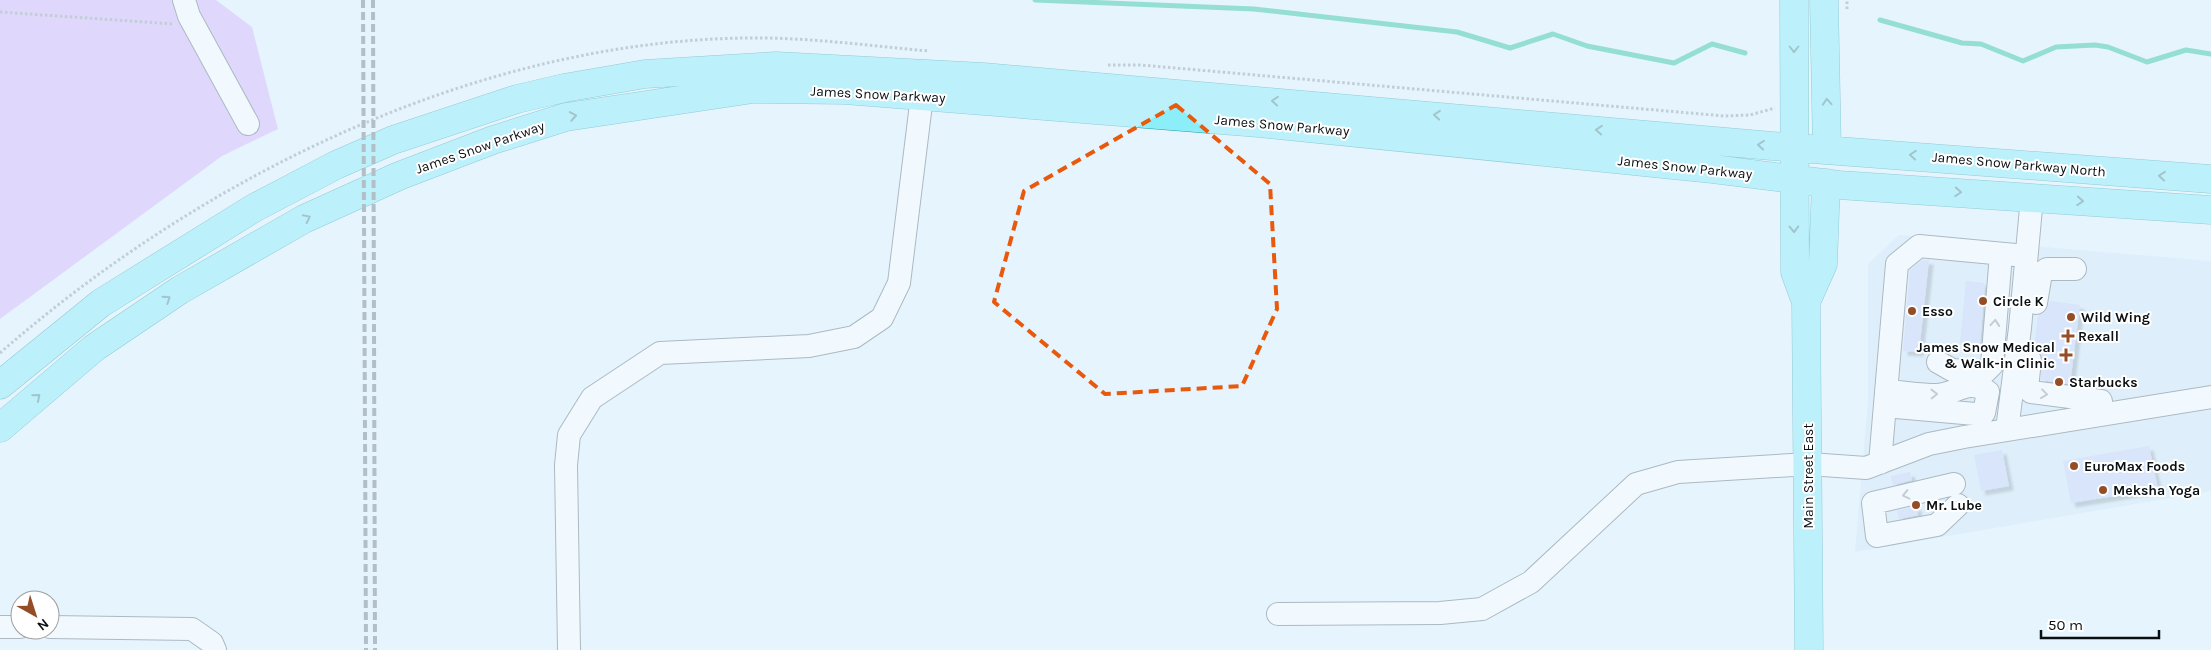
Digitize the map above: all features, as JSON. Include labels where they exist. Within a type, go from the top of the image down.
[{"type":"main road","name":"Main Street East","points":[[1794,0],[1795,272],[1806,302],[1809,464],[1809,650]]},
{"type":"main road","name":"Main Street East","points":[[1824,0],[1827,150]]},
{"type":"main road","name":"James Snow Parkway","points":[[0,386],[101,304],[254,208],[336,164],[393,140],[517,99],[564,88],[646,74],[776,66],[983,77],[1827,150]]},
{"type":"main road","name":"James Snow Parkway","points":[[0,428],[94,348],[180,290],[304,219],[399,176],[493,140],[566,118],[753,89],[844,90],[1259,123],[1833,184]]},
{"type":"main road","name":"James Snow Parkway North","points":[[1827,150],[2211,180]]},
{"type":"main road","name":"Main Street East","points":[[1806,302],[1823,264],[1833,184]]},
{"type":"main road","points":[[1833,184],[2211,210]]},
{"type":"street","points":[[187,8],[248,124]]},
{"type":"street","points":[[569,650],[566,465],[569,435],[592,398],[660,353],[809,346],[854,337],[882,318],[899,284],[922,96]]},
{"type":"street","name":"Main Street East","points":[[1827,150],[1833,184]]},
{"type":"street","points":[[2007,430],[2032,198]]},
{"type":"street","points":[[1880,463],[1897,264],[1919,246],[2026,256]]},
{"type":"street","points":[[1938,362],[1952,370],[1986,372],[1992,365],[2001,254]]},
{"type":"street","points":[[2075,269],[2047,269],[2041,273],[2027,388],[2030,392],[2102,401]]},
{"type":"street","points":[[1885,398],[1939,396],[1964,387],[1980,386],[1988,392],[1988,402],[1984,413],[1975,414],[1956,439]]},
{"type":"street","points":[[1278,614],[1440,613],[1482,610],[1531,582],[1636,484],[1678,472],[1809,464],[1866,468],[1929,444],[2211,397]]},
{"type":"street","points":[[60,628],[192,629],[212,643],[215,650]]},
{"type":"path","points":[[0,12],[176,24],[187,8]]},
{"type":"path","points":[[1761,113],[1772,108],[1779,108]]},
{"type":"highlighted area","points":[[1176,105],[1270,184],[1277,309],[1242,386],[1105,394],[994,302],[1024,191]]},
{"type":"shaded area","points":[[0,0],[216,0],[252,27],[278,129],[222,156],[0,319]]},
{"type":"shaded area","points":[[1899,235],[2211,261],[2211,491],[1855,552],[1868,400],[1868,264]]},
{"type":"building","points":[[1923,260],[1929,260],[1919,352],[1903,351],[1910,270]]},
{"type":"building","points":[[1966,281],[1985,283],[1980,345],[1960,343]]},
{"type":"building","points":[[2050,301],[2080,305],[2070,384],[2041,380],[2042,355],[2034,348],[2038,316],[2046,311]]},
{"type":"building","points":[[2149,446],[2158,489],[2071,503],[2063,461]]},
{"type":"building","points":[[2002,450],[2009,486],[1981,491],[1974,455]]},
{"type":"building","points":[[1910,472],[1912,480],[1893,485],[1891,476]]},
{"type":"building","points":[[1917,506],[1918,515],[1899,519],[1897,511]]},
{"type":"waterway","points":[[1035,0],[1254,9],[1457,32],[1510,48],[1553,34],[1587,46],[1674,63],[1712,44],[1745,53]]},
{"type":"waterway","points":[[1880,20],[1962,43],[1981,44],[2023,61],[2056,47],[2095,45],[2108,47],[2147,62],[2186,50],[2211,54]]},
{"type":"railway","points":[[363,0],[366,650]]},
{"type":"railway","points":[[373,0],[375,650]]},
{"type":"place","name":"Circle K","points":[[1983,301]]},
{"type":"place","name":"Esso","points":[[1912,311]]},
{"type":"place","name":"Wild Wing","points":[[2071,317]]},
{"type":"place","name":"Rexall","points":[[2068,336]]},
{"type":"place","name":"James Snow Medical & Walk-in Clinic","points":[[2066,355]]},
{"type":"place","name":"Starbucks","points":[[2059,382]]},
{"type":"place","name":"EuroMax Foods","points":[[2074,466]]},
{"type":"place","name":"Meksha Yoga","points":[[2103,490]]},
{"type":"place","name":"Mr. Lube","points":[[1916,505]]}]
